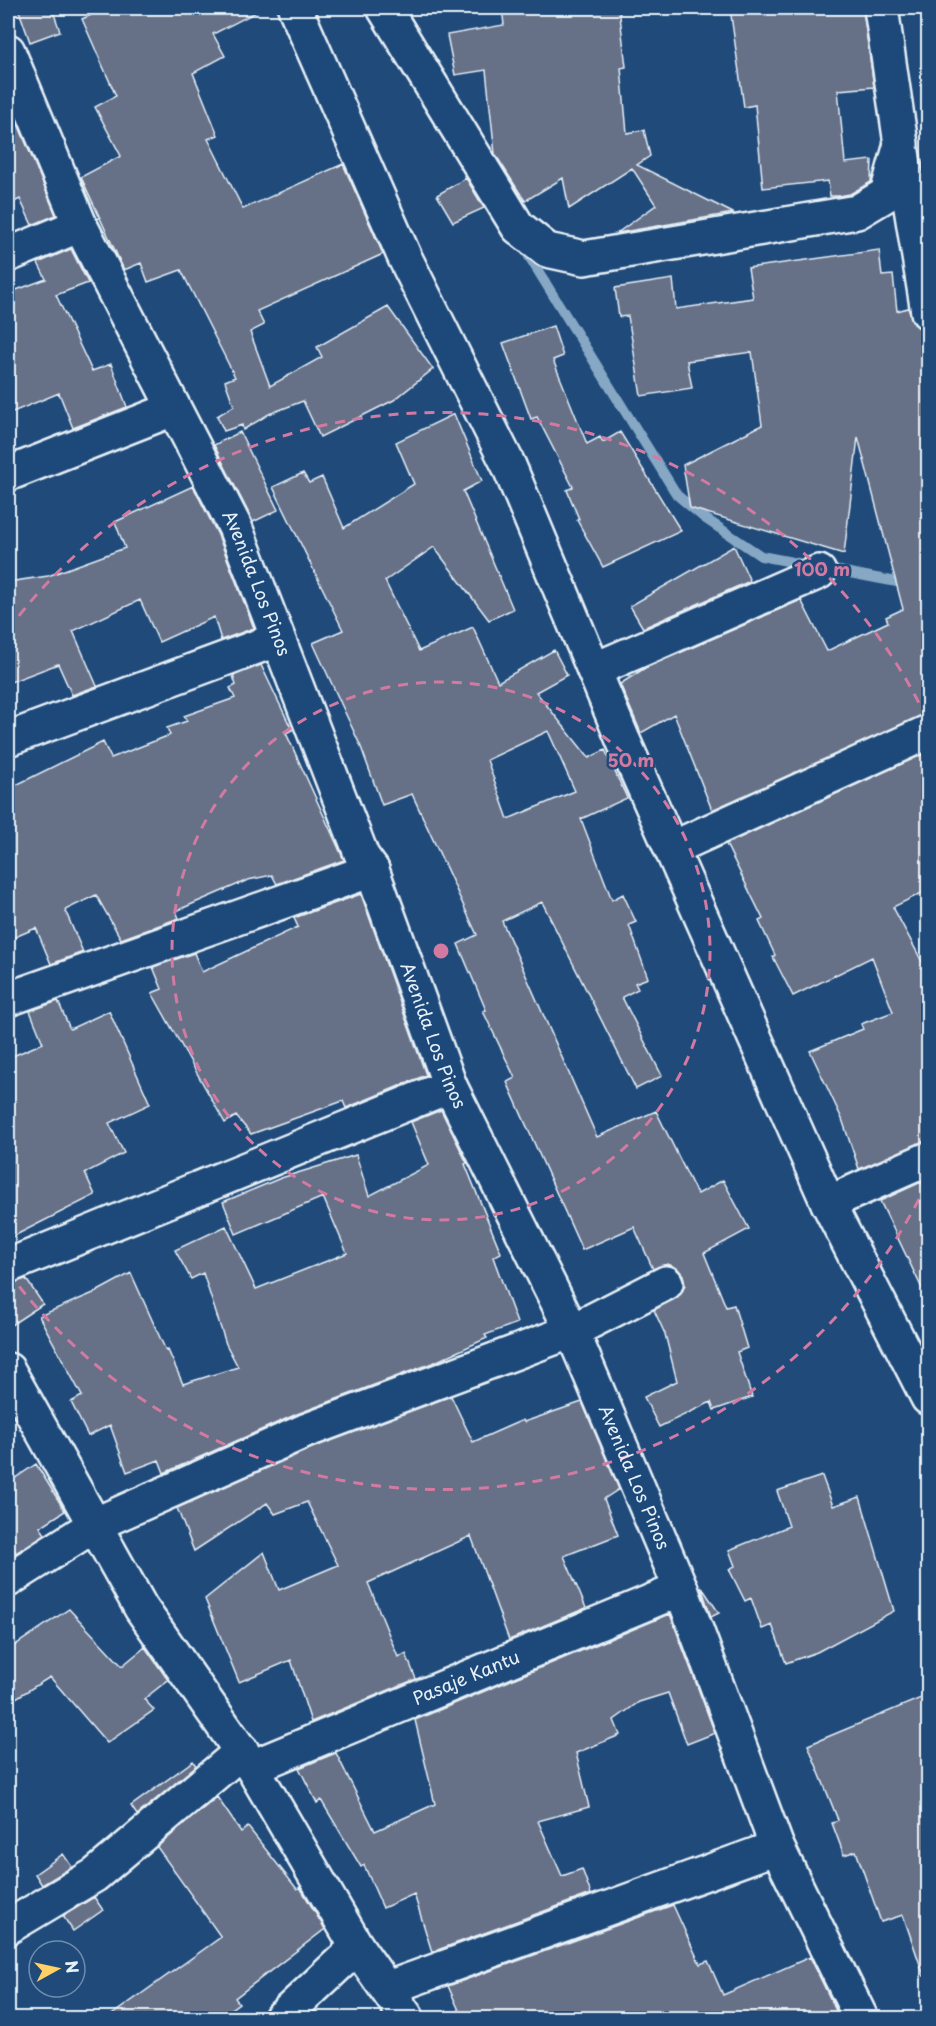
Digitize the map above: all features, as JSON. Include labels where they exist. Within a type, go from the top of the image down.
[{"type":"street","points":[[295,8],[405,258],[509,466],[623,740],[673,848],[828,1203],[928,1398]]},
{"type":"street","points":[[384,8],[518,227],[547,250],[584,258],[857,212],[887,194],[901,144]]},
{"type":"street","points":[[881,8],[928,312]]},
{"type":"street","name":"Avenida Los Pinos","points":[[8,55],[80,225],[172,409],[235,527],[362,856],[372,870],[450,1086],[572,1331],[681,1589],[777,1847],[861,2019]]},
{"type":"street","points":[[8,255],[80,225]]},
{"type":"street","points":[[8,474],[172,409]]},
{"type":"street","points":[[594,670],[819,573]]},
{"type":"street","points":[[8,739],[278,639]]},
{"type":"street","points":[[673,848],[821,783],[928,732]]},
{"type":"street","points":[[8,999],[372,870]]},
{"type":"street","points":[[8,1266],[450,1086]]},
{"type":"street","points":[[828,1203],[928,1159]]},
{"type":"street","points":[[8,1580],[96,1524],[305,1431],[572,1331],[666,1283]]},
{"type":"street","points":[[8,1370],[141,1608],[247,1759],[357,1947],[388,1988],[407,2019]]},
{"type":"street","name":"Pasaje Kantu","points":[[8,1927],[95,1875],[247,1759],[681,1589]]},
{"type":"street","points":[[388,1988],[777,1847]]},
{"type":"street","points":[[280,2019],[357,1947]]},
{"type":"building","points":[[18,8],[52,8],[60,31],[30,42]]},
{"type":"building","points":[[107,8],[264,8],[213,34],[225,56],[193,73],[218,135],[208,139],[243,209],[343,164],[383,254],[257,311],[264,325],[250,332],[270,386],[322,357],[317,347],[388,307],[433,369],[394,400],[320,437],[303,401],[269,414],[243,430],[242,425],[224,431],[217,416],[234,406],[225,381],[235,377],[181,270],[148,282],[141,263],[124,270],[81,177],[121,156],[95,107],[116,96],[82,19]]},
{"type":"building","points":[[502,8],[619,8],[626,67],[621,68],[627,133],[644,130],[650,156],[637,165],[733,213],[617,233],[656,205],[632,168],[569,209],[563,178],[525,201],[495,154],[486,70],[455,75],[447,35],[504,25]]},
{"type":"building","points":[[730,8],[863,8],[874,87],[838,90],[845,163],[872,160],[871,182],[850,194],[839,196],[830,196],[828,181],[763,188],[755,105],[744,107]]},
{"type":"building","points":[[8,100],[56,215],[32,225],[20,199],[8,205]]},
{"type":"building","points":[[466,178],[484,208],[453,222],[437,195]]},
{"type":"building","points":[[71,249],[88,283],[56,295],[92,371],[111,364],[127,407],[73,428],[59,393],[8,414],[8,293],[46,279],[38,263]]},
{"type":"building","points":[[879,250],[882,276],[893,275],[897,311],[908,308],[914,324],[928,330],[928,713],[712,810],[674,714],[641,733],[620,684],[645,668],[801,600],[827,651],[888,622],[886,617],[903,609],[858,437],[844,554],[690,508],[683,465],[762,425],[752,352],[687,361],[692,388],[641,396],[628,316],[619,317],[615,288],[673,279],[676,309],[753,298],[748,268]]},
{"type":"building","points":[[553,326],[563,356],[553,360],[587,444],[600,437],[603,442],[620,432],[681,531],[603,567],[577,520],[579,519],[567,490],[573,487],[537,417],[531,419],[503,343]]},
{"type":"building","points":[[454,414],[482,481],[463,491],[513,609],[489,620],[434,547],[385,581],[419,651],[473,627],[498,682],[554,650],[567,675],[536,692],[589,758],[605,750],[627,798],[581,819],[612,900],[623,894],[636,922],[629,925],[648,978],[635,983],[638,989],[622,997],[662,1076],[636,1089],[542,902],[502,921],[597,1137],[656,1111],[698,1194],[723,1180],[749,1229],[704,1253],[726,1307],[734,1305],[747,1348],[737,1352],[752,1397],[714,1410],[711,1402],[659,1427],[644,1397],[677,1381],[665,1334],[654,1310],[681,1294],[685,1285],[683,1275],[677,1268],[668,1264],[653,1269],[634,1227],[582,1250],[507,1082],[515,1078],[483,1011],[486,1010],[458,944],[477,935],[412,794],[382,805],[361,747],[313,643],[343,630],[273,487],[303,473],[309,483],[322,477],[344,528],[414,484],[396,442]],"holes":[[[548,731],[575,791],[508,819],[487,760]]]},
{"type":"building","points":[[240,432],[278,510],[253,522],[214,445]]},
{"type":"building","points":[[193,486],[218,535],[254,628],[221,640],[214,617],[159,642],[140,600],[73,631],[97,686],[72,695],[58,664],[8,683],[8,582],[48,576],[125,548],[115,522]]},
{"type":"building","points":[[734,546],[750,581],[643,628],[630,606]]},
{"type":"building","points":[[261,665],[292,730],[286,733],[344,860],[277,884],[272,875],[248,880],[176,911],[179,918],[121,939],[96,895],[65,910],[83,952],[51,964],[36,928],[8,940],[8,789],[103,742],[111,758],[170,735],[167,728],[187,721],[184,716],[235,698],[230,688],[236,685],[233,676]]},
{"type":"building","points":[[928,752],[928,890],[893,907],[928,973],[928,1141],[859,1169],[842,1119],[810,1051],[863,1029],[861,1024],[893,1012],[872,957],[793,996],[773,957],[775,955],[759,921],[763,919],[726,844]]},
{"type":"building","points":[[361,894],[426,1075],[346,1108],[343,1101],[251,1134],[236,1116],[225,1123],[152,993],[162,989],[153,967],[194,953],[202,972],[298,927],[294,918]]},
{"type":"building","points":[[58,1001],[70,1029],[109,1011],[150,1104],[109,1123],[124,1153],[85,1173],[95,1195],[8,1239],[8,1058],[43,1043],[30,1011]]},
{"type":"building","points":[[441,1110],[467,1163],[465,1164],[501,1253],[493,1257],[517,1323],[485,1335],[487,1338],[435,1362],[297,1414],[164,1473],[159,1460],[127,1472],[110,1425],[88,1436],[71,1402],[82,1396],[39,1316],[96,1292],[131,1273],[183,1384],[238,1367],[226,1344],[203,1273],[191,1279],[175,1250],[226,1226],[256,1289],[347,1253],[323,1197],[236,1234],[223,1202],[281,1178],[356,1155],[369,1196],[429,1165],[411,1122]]},
{"type":"building","points":[[921,1182],[928,1197],[928,1301],[880,1201]]},
{"type":"building","points":[[26,1279],[43,1304],[8,1327],[8,1284]]},
{"type":"building","points":[[451,1396],[473,1442],[523,1420],[524,1422],[582,1402],[619,1489],[604,1499],[618,1535],[564,1556],[586,1608],[509,1640],[471,1536],[368,1583],[398,1657],[406,1654],[416,1679],[311,1722],[291,1660],[239,1682],[205,1599],[264,1552],[279,1590],[338,1565],[307,1502],[275,1514],[267,1503],[194,1551],[177,1508],[312,1448]]},
{"type":"building","points":[[36,1464],[65,1511],[40,1527],[45,1534],[16,1553],[8,1538],[8,1483]]},
{"type":"building","points":[[822,1476],[833,1506],[860,1497],[894,1611],[817,1652],[786,1663],[772,1625],[762,1629],[751,1598],[745,1601],[729,1569],[735,1566],[729,1550],[789,1526],[777,1491]]},
{"type":"building","points":[[701,1586],[719,1613],[711,1617]]},
{"type":"building","points":[[69,1609],[122,1666],[145,1647],[168,1680],[144,1699],[154,1710],[107,1743],[50,1677],[8,1703],[8,1650]]},
{"type":"building","points":[[670,1614],[715,1733],[687,1744],[668,1693],[639,1702],[614,1720],[620,1735],[576,1753],[589,1807],[538,1821],[562,1876],[582,1869],[591,1894],[432,1952],[414,1894],[383,1908],[364,1865],[361,1867],[321,1800],[317,1803],[299,1768],[336,1753],[375,1831],[435,1804],[415,1720]]},
{"type":"building","points":[[928,1695],[928,1975],[924,1976],[903,1915],[881,1922],[856,1851],[844,1855],[832,1823],[838,1820],[808,1745]]},
{"type":"building","points":[[193,1761],[196,1766],[137,1815],[131,1806]]},
{"type":"building","points":[[217,1797],[241,1832],[248,1827],[297,1889],[300,1887],[325,1929],[235,1998],[239,2003],[217,2019],[106,2019],[221,1937],[157,1847]]},
{"type":"building","points":[[63,1854],[72,1867],[42,1885],[35,1874]]},
{"type":"building","points":[[94,1897],[103,1910],[73,1931],[63,1916]]},
{"type":"building","points":[[673,1905],[700,1964],[708,1961],[723,1995],[810,1957],[840,2019],[463,2019],[448,1986]]},
{"type":"waterway","points":[[522,245],[677,495],[703,517],[761,556],[928,588]]}]
